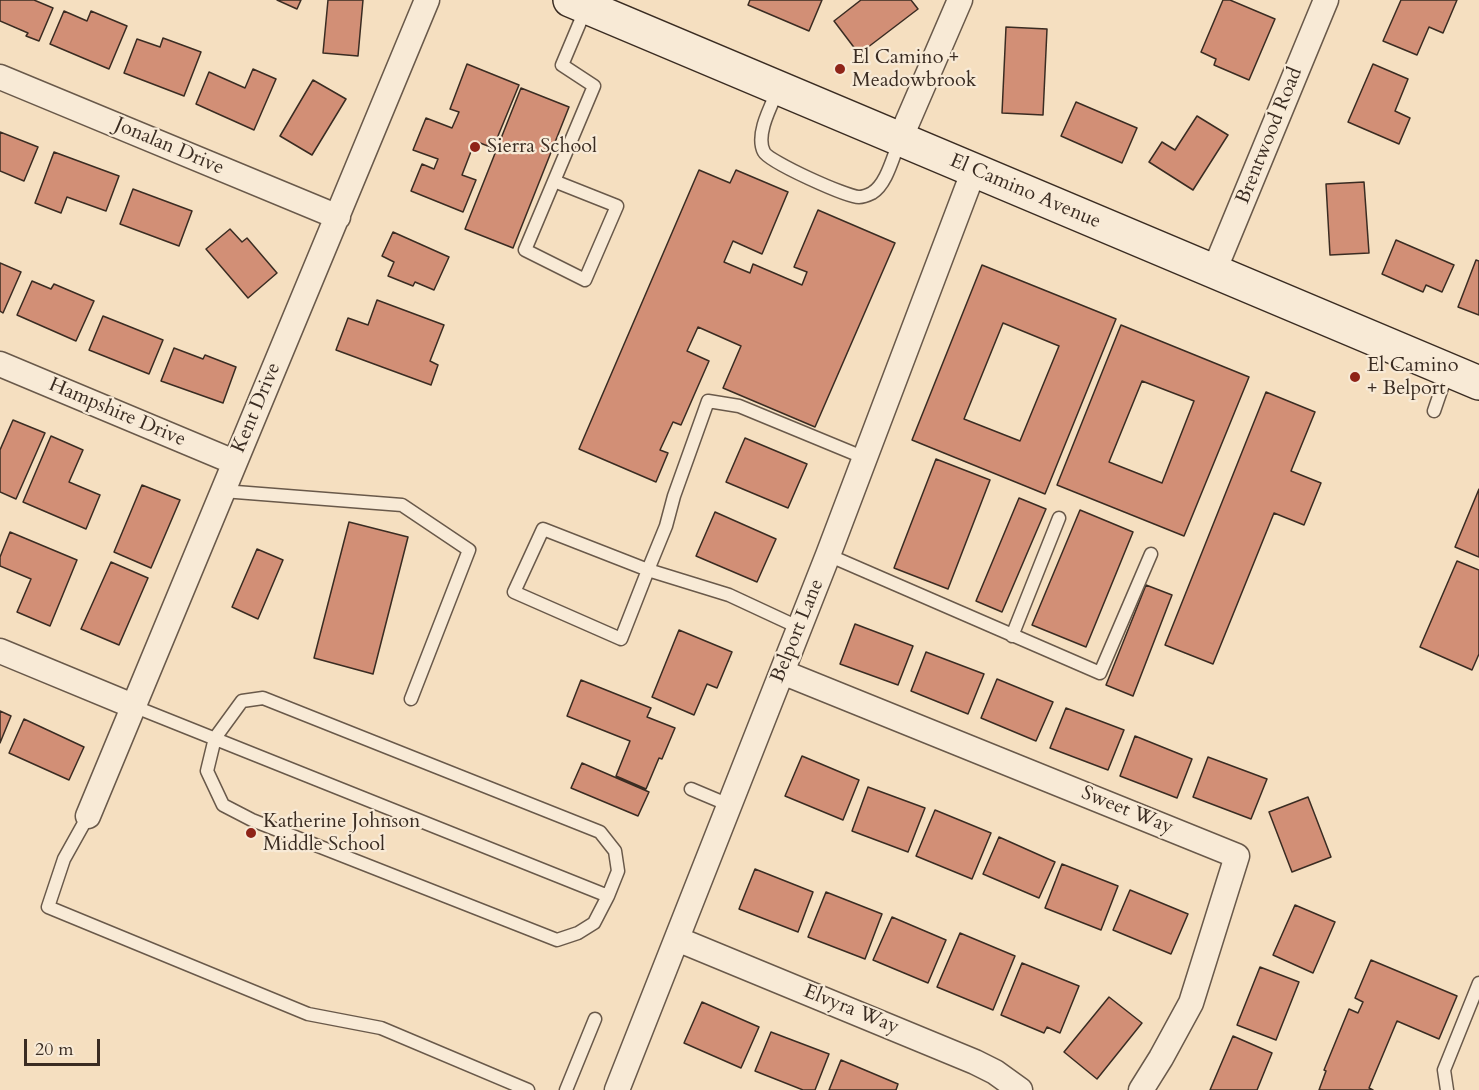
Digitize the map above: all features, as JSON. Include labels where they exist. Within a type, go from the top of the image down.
[{"type":"main road","name":"El Camino Avenue","points":[[582,2],[778,88],[1479,383]]},
{"type":"street","name":"Kent Drive","points":[[88,816],[427,0]]},
{"type":"street","points":[[900,139],[960,0]]},
{"type":"street","name":"Brentwood Road","points":[[1214,271],[1326,0]]},
{"type":"street","name":"Jonalan Drive","points":[[0,77],[338,217]]},
{"type":"street","name":"Belport Lane","points":[[617,1090],[866,458],[974,170]]},
{"type":"street","name":"Hampshire Drive","points":[[0,364],[234,462]]},
{"type":"street","points":[[0,651],[133,706]]},
{"type":"street","name":"Sweet Way","points":[[782,672],[1237,856],[1191,1004],[1141,1090]]},
{"type":"street","name":"Elvyra Way","points":[[677,939],[975,1062],[1020,1090]]},
{"type":"lane","points":[[554,181],[617,206],[585,279],[525,250],[554,181],[594,86],[562,65],[582,2]]},
{"type":"lane","points":[[778,88],[765,120],[761,140],[764,153],[779,164],[825,185],[858,198],[874,192],[884,180],[900,139]]},
{"type":"lane","points":[[1434,411],[1448,370]]},
{"type":"lane","points":[[800,628],[729,595],[648,570],[543,529],[514,592],[621,639],[648,570],[666,526],[674,496],[708,401],[739,406],[866,458]]},
{"type":"lane","points":[[223,491],[402,505],[469,550],[411,699]]},
{"type":"lane","points":[[1012,636],[1059,518]]},
{"type":"lane","points":[[828,555],[1100,673],[1151,554]]},
{"type":"lane","points":[[263,698],[600,832],[615,851],[618,871],[594,923],[579,933],[557,940],[252,820],[224,805],[207,771],[215,738],[242,701],[263,698]]},
{"type":"lane","points":[[133,706],[608,896]]},
{"type":"lane","points":[[691,789],[729,805]]},
{"type":"lane","points":[[88,816],[64,859],[48,907],[308,1014],[381,1028],[528,1090]]},
{"type":"lane","points":[[1447,1090],[1444,1070],[1479,983]]},
{"type":"lane","points":[[566,1090],[595,1019]]},
{"type":"building","points":[[0,0],[34,0],[53,8],[39,41],[26,36],[28,33],[0,21]]},
{"type":"building","points":[[277,0],[301,0],[297,9]]},
{"type":"building","points":[[328,0],[363,0],[358,56],[323,53]]},
{"type":"building","points":[[750,0],[822,0],[809,31],[748,5]]},
{"type":"building","points":[[861,0],[911,0],[918,9],[859,54],[834,21]]},
{"type":"building","points":[[1223,0],[1230,0],[1275,19],[1249,80],[1214,65],[1216,59],[1201,52]]},
{"type":"building","points":[[1401,0],[1457,0],[1443,33],[1429,27],[1417,55],[1383,41]]},
{"type":"building","points":[[64,11],[87,21],[91,11],[127,26],[109,69],[50,44]]},
{"type":"building","points":[[1006,27],[1047,29],[1043,115],[1002,113]]},
{"type":"building","points":[[163,38],[201,52],[184,96],[124,73],[137,39],[160,47]]},
{"type":"building","points":[[467,64],[519,85],[493,148],[475,141],[462,175],[476,180],[463,212],[411,191],[422,164],[434,169],[438,159],[413,150],[426,118],[452,128],[459,112],[450,109]]},
{"type":"building","points":[[1373,64],[1408,79],[1395,111],[1410,118],[1399,144],[1348,122]]},
{"type":"building","points":[[253,69],[276,79],[254,130],[196,104],[209,72],[245,88]]},
{"type":"building","points":[[313,80],[346,99],[312,155],[280,136]]},
{"type":"building","points":[[521,88],[569,107],[513,248],[465,229]]},
{"type":"building","points":[[1076,102],[1137,128],[1122,163],[1061,136]]},
{"type":"building","points":[[1197,116],[1228,135],[1193,190],[1149,162],[1162,142],[1175,150]]},
{"type":"building","points":[[0,132],[38,147],[24,181],[0,171]]},
{"type":"building","points":[[54,152],[119,176],[106,211],[67,197],[61,213],[35,203]]},
{"type":"building","points":[[699,170],[730,183],[736,170],[788,192],[762,254],[733,241],[724,262],[750,273],[753,264],[802,285],[807,272],[794,267],[818,210],[895,243],[815,427],[723,388],[741,346],[698,327],[687,351],[709,361],[681,425],[673,422],[660,450],[668,453],[656,482],[579,449]]},
{"type":"building","points":[[1364,182],[1369,253],[1330,255],[1326,184]]},
{"type":"building","points":[[133,189],[192,211],[179,246],[120,224]]},
{"type":"building","points":[[230,229],[242,242],[247,238],[277,273],[248,298],[206,249]]},
{"type":"building","points":[[393,232],[449,257],[434,290],[415,282],[413,286],[388,276],[394,262],[382,256]]},
{"type":"building","points":[[1396,240],[1454,265],[1442,292],[1426,285],[1423,292],[1382,274]]},
{"type":"building","points":[[1476,260],[1479,261],[1479,315],[1458,307]]},
{"type":"building","points":[[0,263],[21,272],[3,313],[0,311]]},
{"type":"building","points":[[982,265],[1116,319],[1045,494],[912,440]],"holes":[[[1003,323],[1059,346],[1020,441],[964,419]]]},
{"type":"building","points":[[32,281],[51,289],[54,284],[94,301],[76,341],[17,315]]},
{"type":"building","points":[[377,300],[444,325],[430,361],[438,365],[431,385],[336,350],[348,318],[368,325]]},
{"type":"building","points":[[103,316],[163,340],[149,374],[89,350]]},
{"type":"building","points":[[1121,325],[1249,377],[1184,536],[1057,485]],"holes":[[[1142,381],[1194,401],[1162,483],[1109,462]]]},
{"type":"building","points":[[174,348],[203,359],[205,355],[236,367],[223,403],[161,381]]},
{"type":"building","points":[[1266,392],[1315,412],[1291,471],[1321,483],[1304,525],[1274,513],[1213,664],[1165,645]]},
{"type":"building","points":[[13,420],[45,433],[16,499],[0,492],[0,450]]},
{"type":"building","points":[[51,436],[83,450],[69,482],[100,495],[86,529],[23,502]]},
{"type":"building","points":[[745,438],[807,464],[788,508],[726,482]]},
{"type":"building","points":[[936,459],[990,480],[948,589],[894,568]]},
{"type":"building","points":[[142,485],[180,500],[151,568],[114,552]]},
{"type":"building","points":[[1479,489],[1479,557],[1455,547]]},
{"type":"building","points":[[1019,498],[1046,509],[1002,612],[976,601]]},
{"type":"building","points":[[1080,510],[1133,532],[1086,647],[1032,625]]},
{"type":"building","points":[[715,512],[776,539],[757,582],[696,556]]},
{"type":"building","points":[[349,522],[408,537],[373,674],[314,658]]},
{"type":"building","points":[[10,532],[77,560],[50,626],[17,612],[31,579],[0,566],[0,557]]},
{"type":"building","points":[[257,549],[283,560],[258,619],[232,607]]},
{"type":"building","points":[[1457,561],[1479,570],[1479,654],[1472,670],[1420,647]]},
{"type":"building","points":[[111,562],[148,578],[119,645],[81,629]]},
{"type":"building","points":[[1146,585],[1172,595],[1133,696],[1106,685]]},
{"type":"building","points":[[855,624],[913,646],[898,685],[840,664]]},
{"type":"building","points":[[679,630],[732,652],[717,688],[707,684],[694,715],[652,697]]},
{"type":"building","points":[[926,652],[984,674],[968,714],[911,691]]},
{"type":"building","points":[[997,679],[1053,702],[1036,741],[981,718]]},
{"type":"building","points":[[581,680],[651,708],[647,717],[675,728],[646,789],[616,776],[630,741],[567,716]]},
{"type":"building","points":[[1066,708],[1124,730],[1108,770],[1050,748]]},
{"type":"building","points":[[0,711],[11,716],[0,743]]},
{"type":"building","points":[[24,719],[84,747],[69,780],[9,753]]},
{"type":"building","points":[[1135,736],[1192,759],[1177,798],[1120,776]]},
{"type":"building","points":[[802,756],[859,780],[843,820],[785,796]]},
{"type":"building","points":[[1208,757],[1267,779],[1251,819],[1193,797]]},
{"type":"building","points":[[582,763],[649,792],[638,816],[571,788]]},
{"type":"building","points":[[868,787],[925,808],[908,852],[852,831]]},
{"type":"building","points":[[1308,797],[1331,857],[1292,872],[1269,812]]},
{"type":"building","points":[[935,810],[991,833],[972,879],[916,856]]},
{"type":"building","points":[[999,837],[1055,862],[1039,898],[983,874]]},
{"type":"building","points":[[1062,864],[1118,886],[1101,930],[1045,908]]},
{"type":"building","points":[[755,869],[813,892],[798,932],[739,909]]},
{"type":"building","points":[[1130,890],[1188,914],[1171,954],[1113,930]]},
{"type":"building","points":[[826,892],[882,914],[865,959],[808,937]]},
{"type":"building","points":[[1295,905],[1335,922],[1313,973],[1273,955]]},
{"type":"building","points":[[892,917],[946,940],[928,983],[873,960]]},
{"type":"building","points":[[960,933],[1015,956],[993,1010],[937,987]]},
{"type":"building","points":[[1371,960],[1457,996],[1439,1039],[1397,1021],[1369,1088],[1373,1090],[1319,1090],[1326,1071],[1324,1070],[1349,1009],[1358,1013],[1363,1002],[1355,998]]},
{"type":"building","points":[[1022,963],[1079,986],[1060,1033],[1047,1027],[1044,1033],[1001,1015]]},
{"type":"building","points":[[1260,967],[1299,982],[1276,1040],[1237,1025]]},
{"type":"building","points":[[1109,997],[1142,1023],[1097,1079],[1064,1052]]},
{"type":"building","points":[[702,1002],[759,1027],[741,1068],[684,1043]]},
{"type":"building","points":[[771,1032],[829,1054],[815,1090],[803,1090],[755,1071]]},
{"type":"building","points":[[1233,1036],[1272,1053],[1257,1090],[1210,1090]]},
{"type":"building","points":[[841,1060],[898,1084],[896,1090],[829,1090]]},
{"type":"place","name":"El Camino + Meadowbrook","points":[[840,69]]},
{"type":"place","name":"Sierra School","points":[[475,147]]},
{"type":"place","name":"El Camino + Belport","points":[[1355,377]]},
{"type":"place","name":"Katherine Johnson Middle School","points":[[251,833]]}]
